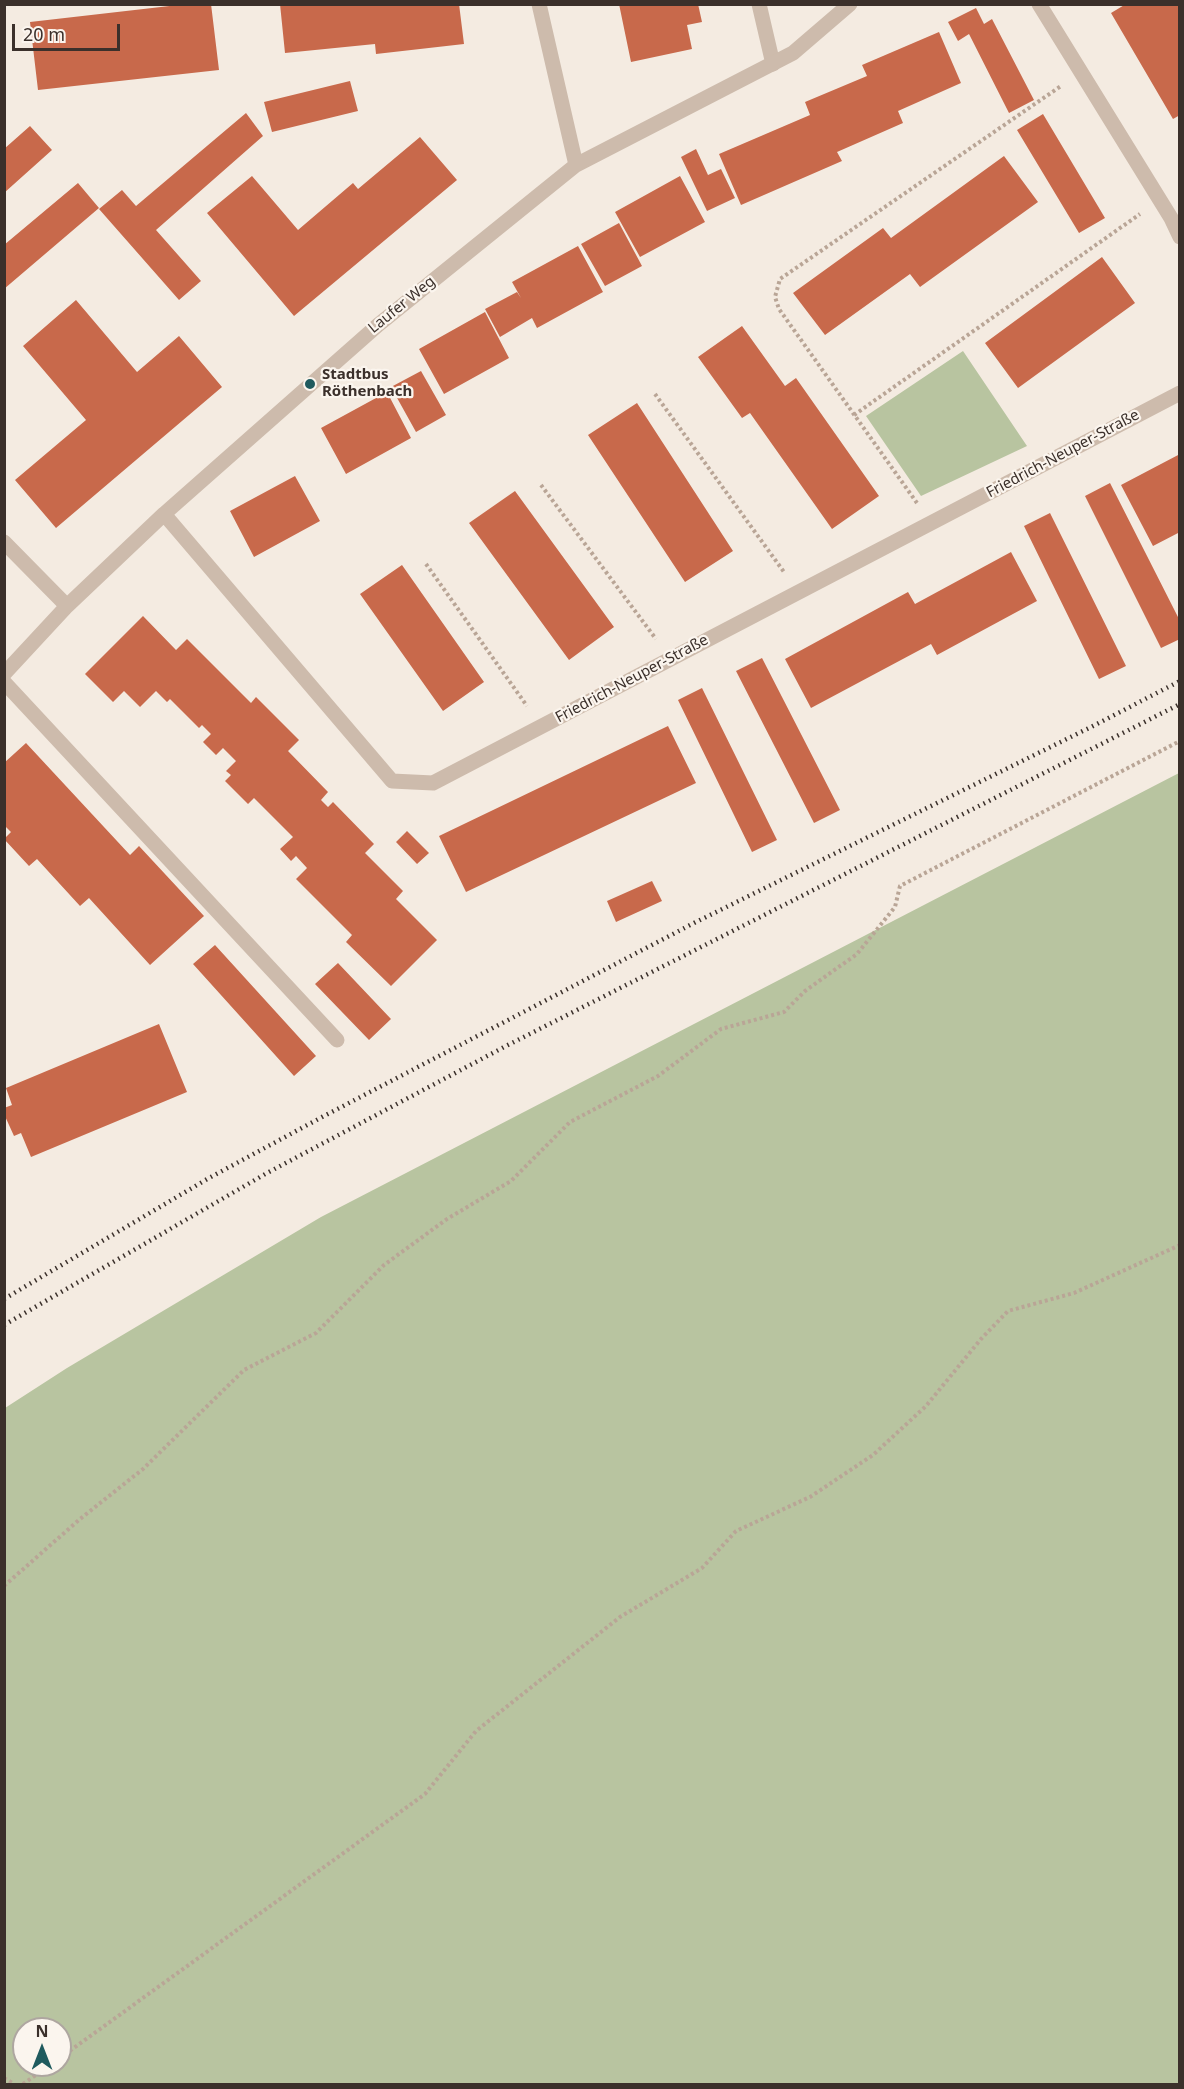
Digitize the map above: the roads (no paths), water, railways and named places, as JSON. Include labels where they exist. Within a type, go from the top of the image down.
[{"type":"street","points":[[539,4],[576,165]]},
{"type":"street","points":[[759,4],[773,64]]},
{"type":"street","name":"Laufer Weg","points":[[4,674],[67,606],[164,514],[378,325],[576,165],[793,53],[850,4]]},
{"type":"street","points":[[1039,4],[1160,200],[1175,215],[1179,237]]},
{"type":"street","name":"Friedrich-Neuper-Straße","points":[[164,514],[392,781],[433,783],[1179,393]]},
{"type":"street","points":[[4,542],[67,606]]},
{"type":"street","points":[[4,682],[337,1040]]},
{"type":"railway","points":[[4,1299],[209,1178],[324,1116],[696,922],[1180,681]]},
{"type":"railway","points":[[4,1325],[267,1173],[506,1046],[1180,704]]},
{"type":"place","name":"Stadtbus Röthenbach","points":[[310,384]]}]
